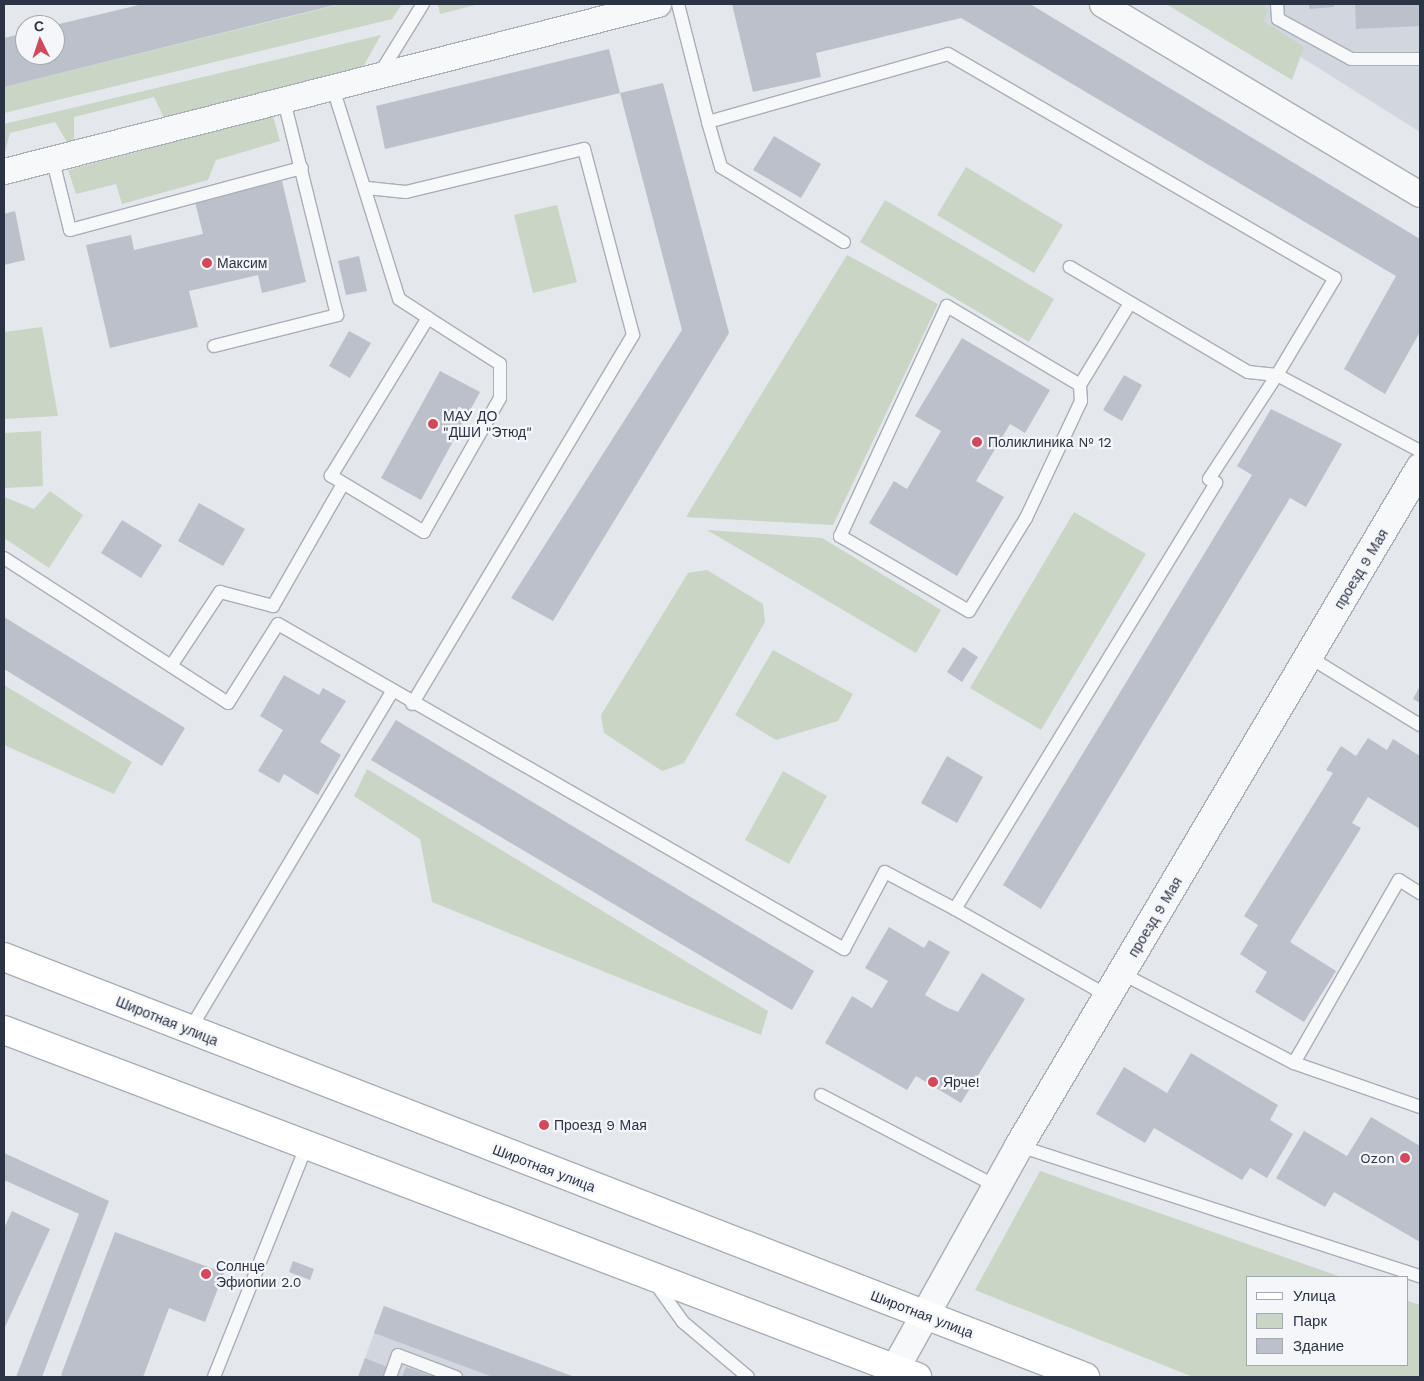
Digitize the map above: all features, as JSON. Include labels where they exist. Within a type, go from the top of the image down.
[{"type":"main road","name":"Широтная улица","points":[[4,956],[189,1031],[1085,1377]]},
{"type":"main road","points":[[4,1030],[306,1147],[906,1373]]},
{"type":"street","points":[[4,171],[332,85],[382,70],[658,4]]},
{"type":"street","points":[[1102,4],[1420,194]]},
{"type":"street","name":"проезд 9 Мая","points":[[906,1373],[924,1315],[996,1186],[1420,468]]},
{"type":"lane","points":[[382,70],[423,4]]},
{"type":"lane","points":[[678,4],[721,167],[844,242]]},
{"type":"lane","points":[[1278,4],[1278,19],[1351,59],[1420,59]]},
{"type":"lane","points":[[708,122],[948,54],[1335,278],[1277,374],[1209,479],[1216,483],[955,909]]},
{"type":"lane","points":[[332,85],[367,188],[399,299],[500,364],[500,398],[424,532],[332,476],[428,318]]},
{"type":"lane","points":[[214,346],[337,315],[283,97]]},
{"type":"lane","points":[[367,188],[406,192],[584,149],[633,335],[412,704]]},
{"type":"lane","points":[[52,157],[70,230],[302,168]]},
{"type":"lane","points":[[1070,267],[1248,372],[1277,374],[1420,450]]},
{"type":"lane","points":[[1080,385],[947,306],[840,536],[969,611],[1026,518],[1082,401],[1080,385],[1130,303]]},
{"type":"lane","points":[[171,666],[220,592],[273,606],[343,484]]},
{"type":"lane","points":[[4,558],[228,703],[278,624],[393,690],[412,704],[844,949],[886,872],[955,909],[1115,984],[1294,1063],[1420,1107]]},
{"type":"lane","points":[[1309,657],[1420,725]]},
{"type":"lane","points":[[189,1031],[393,690]]},
{"type":"lane","points":[[1294,1063],[1399,880],[1420,893]]},
{"type":"lane","points":[[821,1095],[996,1186]]},
{"type":"lane","points":[[1019,1146],[1420,1276]]},
{"type":"lane","points":[[214,1377],[306,1147]]},
{"type":"lane","points":[[651,1277],[682,1322],[748,1377]]},
{"type":"lane","points":[[390,1377],[398,1355],[456,1377]]},
{"type":"shaded area","points":[[1217,4],[1420,4],[1420,132]]},
{"type":"shaded area","points":[[384,1306],[575,1377],[358,1377]]},
{"type":"green space","points":[[341,4],[402,4],[392,19],[4,113],[4,87]]},
{"type":"green space","points":[[438,4],[479,4],[440,14]]},
{"type":"green space","points":[[1166,4],[1262,4],[1268,11],[1263,21],[1304,47],[1292,80]]},
{"type":"green space","points":[[381,35],[363,67],[164,118],[154,97],[74,117],[74,140],[67,142],[55,122],[10,133],[4,155],[4,124]]},
{"type":"green space","points":[[273,116],[280,141],[216,160],[208,180],[122,204],[116,184],[76,194],[68,170]]},
{"type":"green space","points":[[966,167],[1063,225],[1034,273],[937,215]]},
{"type":"green space","points":[[885,200],[1054,299],[1029,342],[860,242]]},
{"type":"green space","points":[[557,205],[577,282],[533,293],[514,215]]},
{"type":"green space","points":[[847,255],[938,304],[833,525],[686,517]]},
{"type":"green space","points":[[42,327],[58,416],[4,419],[4,332]]},
{"type":"green space","points":[[41,431],[43,486],[4,488],[4,433]]},
{"type":"green space","points":[[50,491],[83,515],[49,568],[4,538],[4,497],[34,509]]},
{"type":"green space","points":[[1074,512],[1146,554],[1041,730],[970,688]]},
{"type":"green space","points":[[707,530],[822,538],[941,610],[916,653]]},
{"type":"green space","points":[[707,570],[763,604],[765,622],[684,763],[662,771],[604,733],[601,715],[688,573]]},
{"type":"green space","points":[[773,650],[853,694],[838,721],[776,740],[735,715]]},
{"type":"green space","points":[[4,685],[132,762],[114,794],[4,745]]},
{"type":"green space","points":[[367,769],[768,1011],[761,1035],[432,902],[420,839],[354,796]]},
{"type":"green space","points":[[783,771],[827,796],[789,864],[745,840]]},
{"type":"green space","points":[[1040,1171],[1338,1276],[1246,1276],[1246,1366],[1409,1366],[1409,1301],[1420,1305],[1420,1377],[1193,1377],[975,1290]]},
{"type":"building","points":[[143,4],[339,4],[4,87],[4,38],[15,35],[15,65],[65,65],[65,23]]},
{"type":"building","points":[[732,4],[1030,4],[1420,239],[1420,332],[1385,394],[1344,369],[1396,276],[961,18],[816,53],[821,77],[753,92]]},
{"type":"building","points":[[1309,4],[1334,4],[1334,7],[1309,9]]},
{"type":"building","points":[[1355,4],[1420,4],[1420,26],[1356,29]]},
{"type":"building","points":[[609,49],[620,93],[385,149],[376,106]]},
{"type":"building","points":[[663,83],[729,333],[553,621],[511,598],[682,330],[620,93]]},
{"type":"building","points":[[774,136],[821,164],[801,198],[753,170]]},
{"type":"building","points":[[282,181],[306,282],[262,293],[258,275],[189,291],[198,327],[110,348],[86,245],[131,235],[134,250],[203,234],[195,202]]},
{"type":"building","points":[[15,211],[25,260],[4,265],[4,214]]},
{"type":"building","points":[[359,256],[367,291],[346,295],[338,261]]},
{"type":"building","points":[[349,331],[371,343],[350,378],[329,366]]},
{"type":"building","points":[[962,338],[1050,390],[1025,433],[1010,424],[976,481],[1004,497],[957,576],[869,523],[894,481],[907,489],[941,431],[915,416]]},
{"type":"building","points":[[440,371],[480,392],[421,500],[381,478]]},
{"type":"building","points":[[1124,375],[1142,385],[1122,421],[1103,410]]},
{"type":"building","points":[[1271,409],[1342,444],[1306,507],[1290,498],[1041,909],[1003,885],[1252,475],[1237,466]]},
{"type":"building","points":[[199,503],[245,529],[223,566],[178,541]]},
{"type":"building","points":[[122,520],[162,545],[141,578],[101,553]]},
{"type":"building","points":[[4,617],[185,728],[162,766],[4,669]]},
{"type":"building","points":[[963,647],[978,657],[962,682],[947,672]]},
{"type":"building","points":[[284,675],[319,695],[323,688],[346,701],[320,742],[341,755],[318,795],[284,774],[279,783],[258,771],[283,730],[260,716]]},
{"type":"building","points":[[1420,686],[1420,703],[1413,699]]},
{"type":"building","points":[[396,720],[814,971],[792,1010],[371,760]]},
{"type":"building","points":[[1368,738],[1387,750],[1393,739],[1420,756],[1420,829],[1368,797],[1352,823],[1361,828],[1290,942],[1336,971],[1304,1022],[1255,992],[1267,972],[1240,954],[1258,925],[1244,916],[1333,773],[1326,770],[1341,746],[1356,756]]},
{"type":"building","points":[[947,756],[983,777],[957,823],[921,803]]},
{"type":"building","points":[[889,927],[924,948],[929,940],[950,952],[925,995],[946,1007],[958,1012],[982,973],[1025,999],[961,1103],[916,1076],[907,1090],[825,1043],[852,996],[872,1008],[888,981],[865,968]]},
{"type":"building","points":[[1191,1053],[1278,1105],[1270,1120],[1293,1134],[1267,1178],[1250,1168],[1242,1180],[1154,1128],[1145,1143],[1096,1114],[1124,1067],[1167,1093]]},
{"type":"building","points":[[1371,1117],[1420,1146],[1420,1242],[1334,1192],[1325,1207],[1276,1178],[1304,1131],[1347,1156]]},
{"type":"building","points":[[4,1153],[109,1201],[42,1377],[16,1377],[79,1214],[4,1180]]},
{"type":"building","points":[[12,1211],[50,1229],[4,1329],[4,1228]]},
{"type":"building","points":[[115,1232],[224,1273],[205,1322],[169,1308],[143,1377],[65,1377],[61,1375]]},
{"type":"building","points":[[293,1261],[314,1269],[310,1280],[289,1272]]},
{"type":"building","points":[[384,1306],[574,1377],[493,1377],[374,1333]]},
{"type":"building","points":[[365,1358],[387,1367],[383,1377],[358,1377]]},
{"type":"building","points":[[406,1367],[434,1377],[402,1377]]},
{"type":"place","name":"Максим","points":[[207,263]]},
{"type":"place","name":"МАУ ДО \"ДШИ \"Этюд\"","points":[[433,424]]},
{"type":"place","name":"Поликлиника № 12","points":[[977,442]]},
{"type":"place","name":"Ярче!","points":[[933,1082]]},
{"type":"place","name":"Проезд 9 Мая","points":[[544,1125]]},
{"type":"place","name":"Ozon","points":[[1405,1158]]},
{"type":"place","name":"Солнце Эфиопии 2.0","points":[[206,1274]]}]
